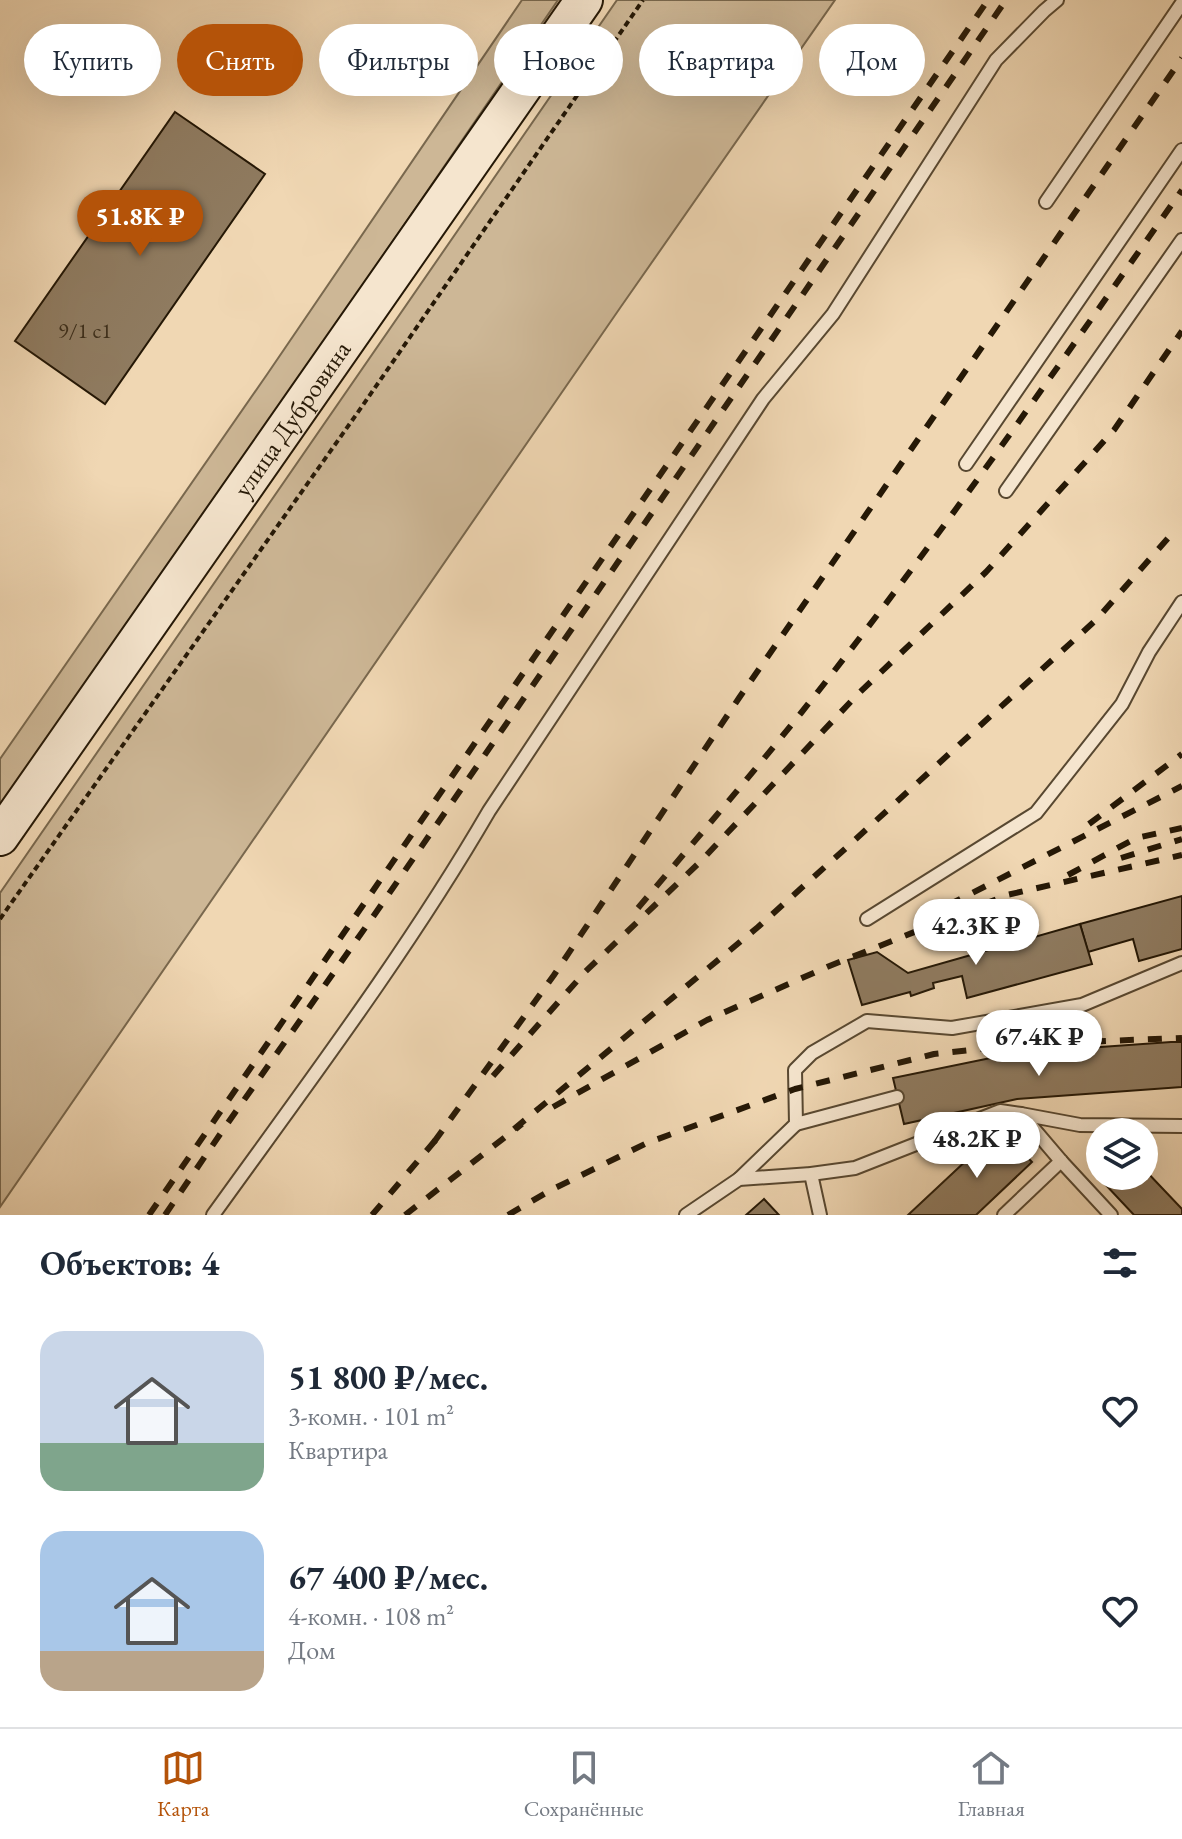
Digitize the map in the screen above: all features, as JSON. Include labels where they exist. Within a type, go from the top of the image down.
[{"type":"main road","name":"улица Дубровина","points":[[0,837],[584,0]]},
{"type":"lane","points":[[213,1215],[352,1023],[763,399],[833,314],[996,60],[1057,0]]},
{"type":"lane","points":[[1046,202],[1182,3]]},
{"type":"lane","points":[[966,464],[1182,150]]},
{"type":"lane","points":[[1006,491],[1182,240]]},
{"type":"lane","points":[[867,919],[1036,813],[1122,704],[1149,652],[1182,602]]},
{"type":"lane","points":[[796,1124],[795,1070],[812,1053],[867,1021],[952,1028],[1082,1005],[1182,963]]},
{"type":"lane","points":[[686,1215],[739,1179],[796,1124],[897,1097]]},
{"type":"lane","points":[[739,1179],[855,1168],[1000,1111],[1080,1125],[1182,1126]]},
{"type":"lane","points":[[1021,1114],[1111,1215]]},
{"type":"lane","points":[[1004,1215],[1061,1161]]},
{"type":"lane","points":[[811,1174],[820,1215]]},
{"type":"path","points":[[0,919],[363,405],[643,0]]},
{"type":"shaded area","points":[[522,0],[558,0],[542,24],[506,24]]},
{"type":"shaded area","points":[[617,0],[835,0],[803,46],[803,24],[639,24],[639,96],[768,96],[0,1207],[0,893],[551,96],[623,96],[623,24],[600,24]]},
{"type":"shaded area","points":[[494,41],[494,94],[125,633],[0,808],[0,759],[457,96],[478,96],[478,65]]},
{"type":"building","points":[[175,112],[265,174],[105,404],[15,341]]},
{"type":"building","points":[[1182,896],[1182,949],[1139,961],[1133,939],[1088,952],[1080,924]]},
{"type":"building","points":[[1080,924],[1092,964],[967,998],[962,976],[933,983],[934,988],[911,996],[910,992],[862,1005],[848,960],[877,952],[908,973]]},
{"type":"building","points":[[1182,1042],[1182,1087],[1017,1099],[904,1124],[893,1078],[1015,1053]]},
{"type":"building","points":[[1000,1129],[1032,1162],[976,1215],[908,1215]]},
{"type":"building","points":[[1158,1184],[1182,1209],[1182,1215],[1134,1215],[1111,1190],[1158,1190]]},
{"type":"building","points":[[764,1199],[779,1215],[746,1215]]},
{"type":"railway","points":[[149,1215],[988,0]]},
{"type":"railway","points":[[165,1215],[1006,0]]},
{"type":"railway","points":[[434,1142],[554,975],[739,698],[1182,58]]},
{"type":"railway","points":[[638,908],[781,738],[900,585],[1182,190]]},
{"type":"railway","points":[[493,1076],[585,972],[700,862],[857,695],[986,572],[1114,430],[1182,331]]},
{"type":"railway","points":[[514,1129],[758,927],[846,848],[1097,619],[1176,529]]},
{"type":"railway","points":[[1089,824],[1182,754]]},
{"type":"railway","points":[[923,918],[1182,786]]},
{"type":"railway","points":[[1068,875],[1136,838],[1182,828]]},
{"type":"railway","points":[[1121,858],[1182,839]]},
{"type":"railway","points":[[553,1107],[707,1020],[827,967],[1007,895],[1182,855]]},
{"type":"railway","points":[[508,1215],[551,1190],[647,1143],[795,1089],[934,1054],[1027,1044],[1182,1038]]},
{"type":"railway","points":[[405,1215],[522,1124]]},
{"type":"railway","points":[[372,1215],[439,1136]]}]
